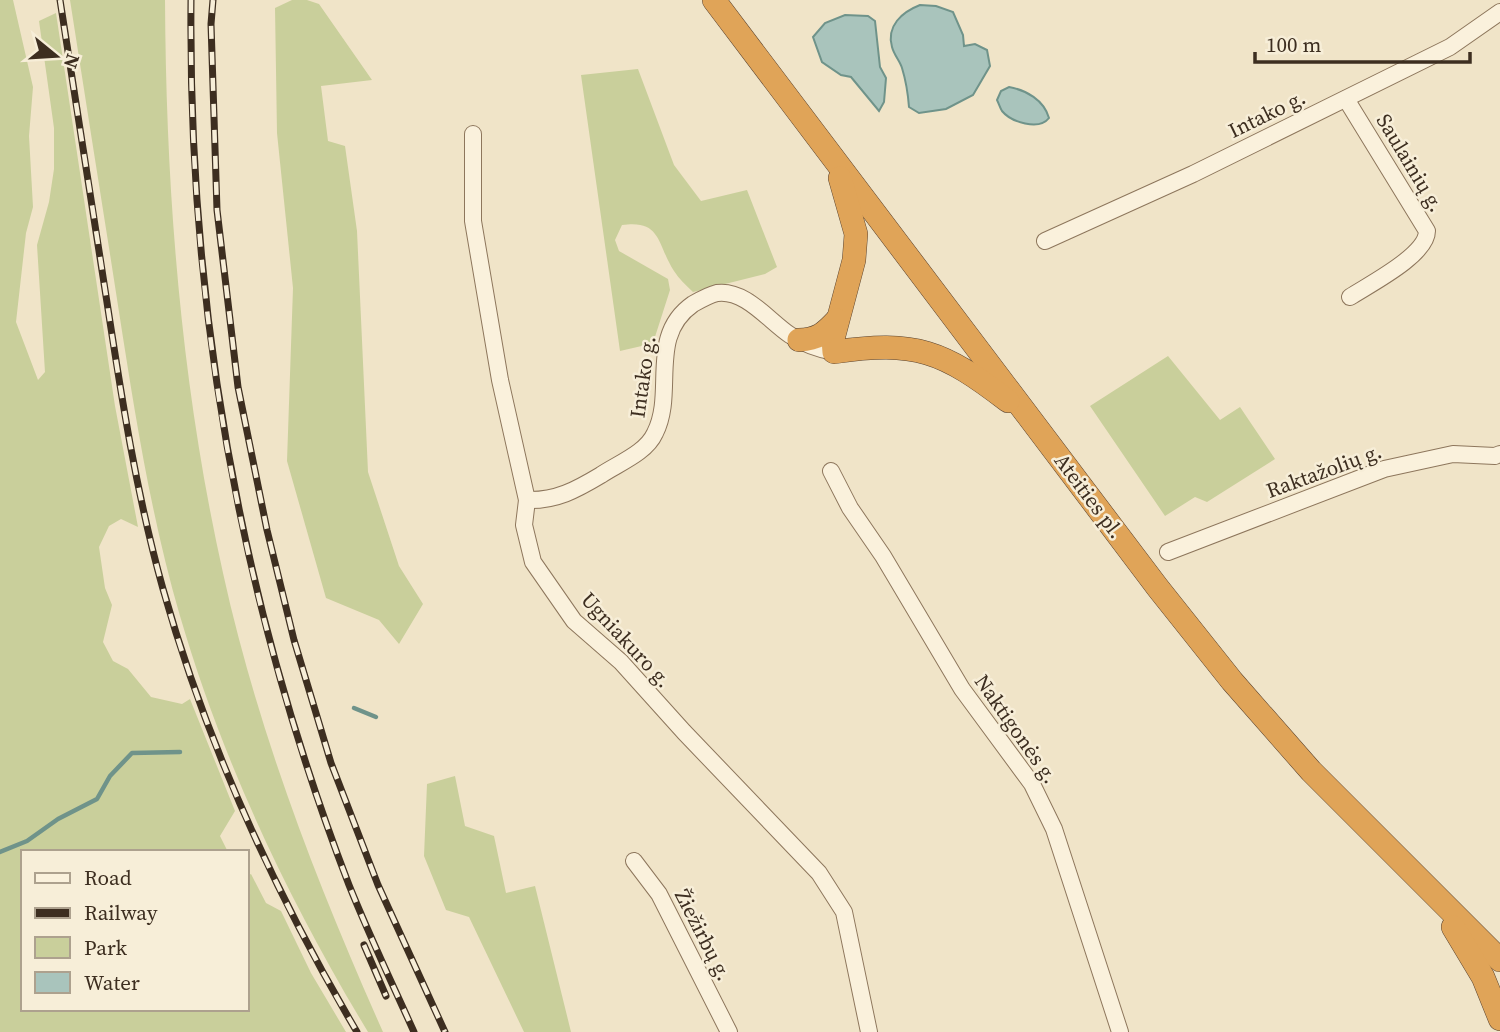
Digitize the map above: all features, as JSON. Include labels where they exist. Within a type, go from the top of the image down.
[{"type":"highway","name":"Ateities pl.","points":[[714,0],[1158,588],[1232,681],[1311,771],[1500,960]]},
{"type":"highway","points":[[833,158],[856,234],[853,260],[833,339],[834,352],[893,346],[925,352],[954,363],[1030,418]]},
{"type":"highway","points":[[799,340],[815,340],[824,335],[837,320]]},
{"type":"highway","points":[[1430,892],[1483,977],[1500,1019]]},
{"type":"street","name":"Intako g.","points":[[1045,241],[1194,174],[1450,47],[1500,12]]},
{"type":"street","name":"Saulainių g.","points":[[1346,99],[1427,230],[1427,236],[1418,252],[1350,297]]},
{"type":"street","name":"Ugniakuro g.","points":[[473,134],[473,221],[500,380],[527,500],[524,525],[533,562],[574,621],[621,662],[684,732],[820,873],[844,912],[869,1032]]},
{"type":"street","name":"Intako g.","points":[[527,500],[545,500],[570,493],[645,447],[655,434],[660,420],[666,346],[672,327],[684,311],[700,300],[717,293],[734,294],[799,340],[814,348],[834,352]]},
{"type":"street","name":"Raktažolių g.","points":[[1168,552],[1384,469],[1453,454],[1500,454]]},
{"type":"street","name":"Naktigonės g.","points":[[831,471],[850,508],[883,556],[962,689],[1032,784],[1054,829],[1119,1032]]},
{"type":"street","name":"Žiežirbų g.","points":[[634,861],[659,894],[729,1032]]},
{"type":"green space","points":[[0,0],[13,0],[33,87],[29,136],[33,207],[26,233],[16,322],[38,380],[45,372],[37,245],[49,202],[54,169],[54,128],[39,21],[56,13],[115,406],[138,527],[121,519],[109,526],[99,547],[105,588],[112,605],[103,642],[113,661],[128,669],[151,697],[182,704],[190,699],[235,811],[220,836],[227,850],[21,850],[21,1011],[248,1011],[248,876],[251,874],[266,903],[281,911],[311,973],[346,1032],[0,1032]]},
{"type":"green space","points":[[70,0],[165,0],[169,145],[179,288],[186,360],[208,502],[253,691],[291,807],[383,1032],[368,1032],[285,882],[216,725],[180,616],[160,541],[138,427]]},
{"type":"green space","points":[[292,0],[307,0],[319,4],[372,80],[321,86],[328,141],[345,146],[357,231],[368,472],[399,566],[423,604],[399,644],[379,620],[326,598],[287,461],[293,288],[277,133],[275,8]]},
{"type":"green space","points":[[638,69],[674,165],[701,201],[747,190],[777,267],[765,274],[693,292],[674,271],[652,230],[635,224],[622,225],[615,240],[619,251],[668,279],[670,290],[654,340],[646,345],[620,351],[581,75]]},
{"type":"green space","points":[[1168,356],[1220,420],[1240,407],[1275,459],[1207,502],[1195,497],[1165,516],[1090,406]]},
{"type":"green space","points":[[455,776],[465,826],[494,836],[506,893],[535,886],[571,1032],[524,1032],[469,917],[446,910],[424,856],[427,784]]},
{"type":"water","points":[[920,5],[936,6],[953,12],[963,35],[964,46],[975,44],[987,50],[990,66],[973,95],[946,109],[919,113],[909,107],[907,87],[901,65],[893,50],[891,33],[893,26],[902,16]]},
{"type":"water","points":[[845,15],[868,16],[875,21],[880,67],[886,78],[884,102],[879,111],[851,77],[841,75],[822,62],[813,37],[825,23]]},
{"type":"water","points":[[1009,87],[1034,97],[1049,118],[1039,124],[1025,124],[1006,115],[997,100],[1001,91]]},
{"type":"waterway","points":[[354,708],[376,717]]},
{"type":"waterway","points":[[0,852],[27,841],[58,819],[97,799],[110,776],[132,753],[180,752]]},
{"type":"railway","points":[[60,0],[124,406],[137,480],[163,589],[200,704],[246,817],[298,926],[357,1032]]},
{"type":"railway","points":[[191,0],[192,114],[199,228],[211,340],[228,450],[250,560],[277,669],[311,777],[349,885],[414,1032]]},
{"type":"railway","points":[[213,0],[211,24],[217,210],[238,387],[267,530],[294,640],[331,763],[378,885],[445,1032]]},
{"type":"railway","points":[[364,945],[386,996]]}]
